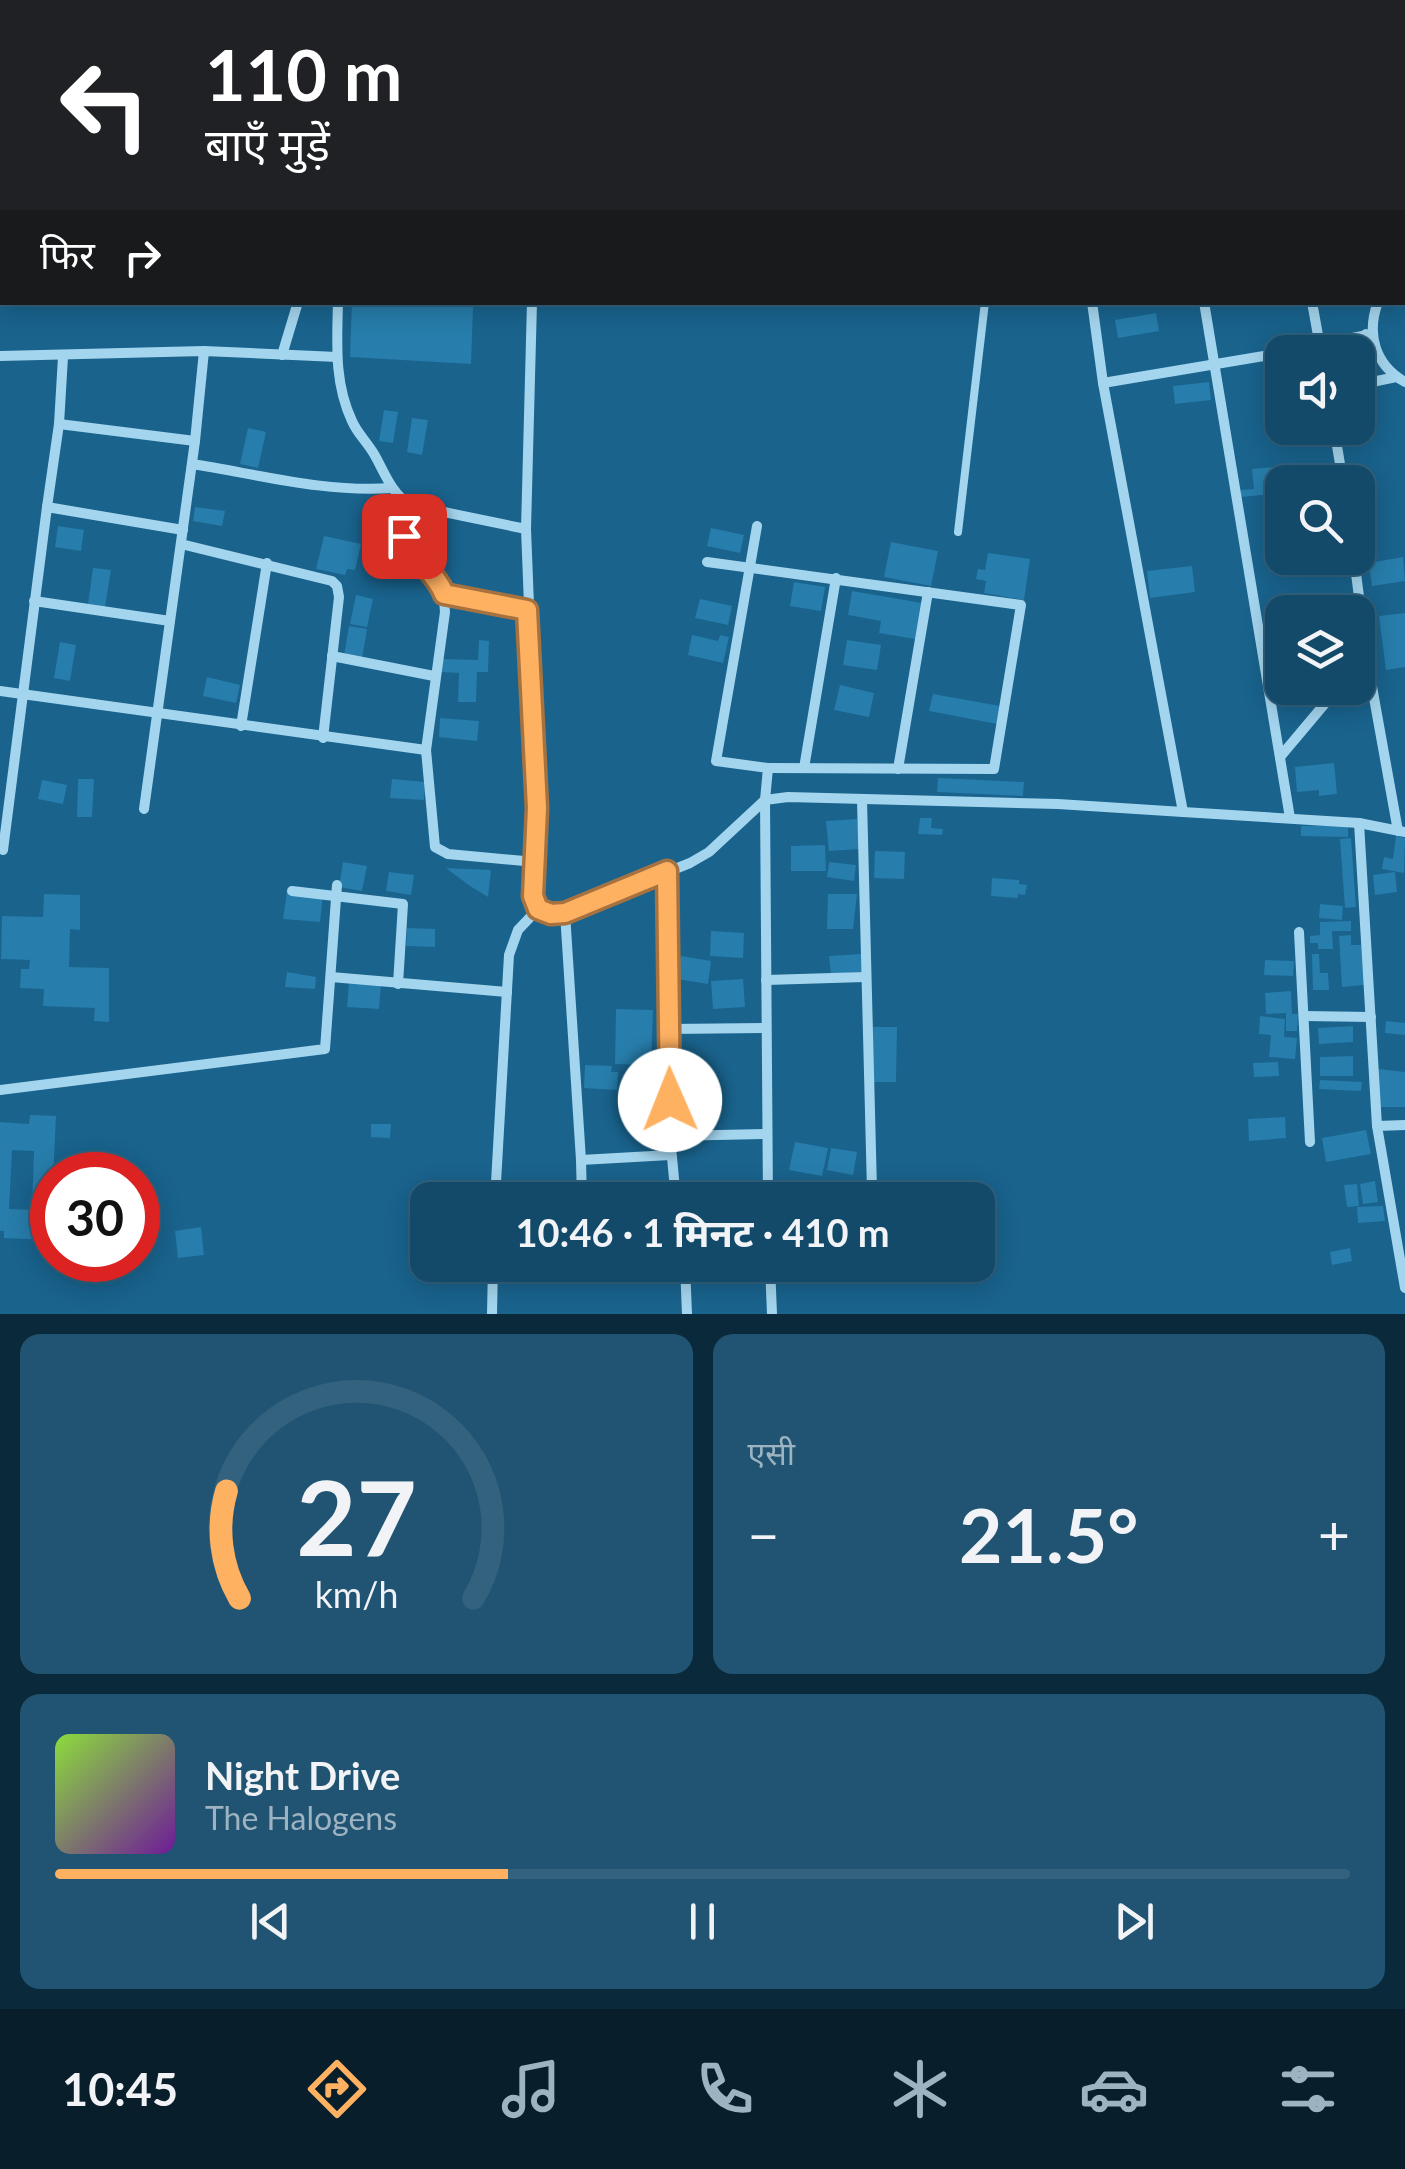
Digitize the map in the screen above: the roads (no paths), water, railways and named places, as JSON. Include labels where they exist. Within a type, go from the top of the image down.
[{"type":"street","points":[[282,354],[297,305]]},
{"type":"street","points":[[338,305],[341,392],[354,426],[392,488],[410,506],[526,529]]},
{"type":"street","points":[[532,305],[526,529],[535,738],[533,896],[538,909],[551,914],[565,913],[710,852],[766,800],[788,798],[1058,804],[1359,823],[1401,832],[1375,703]]},
{"type":"street","points":[[1092,305],[1103,383],[1183,812]]},
{"type":"street","points":[[1204,305],[1290,818]]},
{"type":"street","points":[[1313,305],[1318,335]]},
{"type":"street","points":[[1377,305],[1369,334],[1376,350],[1401,379]]},
{"type":"street","points":[[144,809],[204,351]]},
{"type":"street","points":[[0,356],[204,351],[337,357]]},
{"type":"street","points":[[2,850],[59,424],[63,356]]},
{"type":"street","points":[[1103,383],[1265,356]]},
{"type":"street","points":[[1375,383],[1401,379]]},
{"type":"street","points":[[59,424],[195,441]]},
{"type":"street","points":[[192,464],[315,485],[364,490],[392,488]]},
{"type":"street","points":[[410,506],[404,536],[417,561],[440,583],[444,594],[426,750],[435,847],[448,854],[536,862]]},
{"type":"street","points":[[47,508],[183,530]]},
{"type":"street","points":[[707,562],[750,565],[1021,605],[994,769],[768,768],[716,762],[750,565],[757,526]]},
{"type":"street","points":[[181,544],[332,580],[337,586],[324,738]]},
{"type":"street","points":[[241,726],[267,563]]},
{"type":"street","points":[[804,768],[836,578]]},
{"type":"street","points":[[898,768],[928,592]]},
{"type":"street","points":[[444,594],[527,610]]},
{"type":"street","points":[[34,601],[170,621]]},
{"type":"street","points":[[332,656],[434,676]]},
{"type":"street","points":[[0,691],[426,750]]},
{"type":"street","points":[[1280,757],[1324,705]]},
{"type":"street","points":[[767,1182],[768,768]]},
{"type":"street","points":[[862,800],[872,1182]]},
{"type":"street","points":[[1359,823],[1377,1126],[1399,1228],[1405,1288]]},
{"type":"street","points":[[667,871],[674,1182]]},
{"type":"street","points":[[292,891],[337,890],[403,904],[398,984]]},
{"type":"street","points":[[0,1090],[325,1049],[337,890]]},
{"type":"street","points":[[495,1182],[513,942],[518,930],[538,909]]},
{"type":"street","points":[[565,913],[582,1182]]},
{"type":"street","points":[[1299,932],[1310,1142]]},
{"type":"street","points":[[331,976],[507,992]]},
{"type":"street","points":[[766,980],[866,977]]},
{"type":"street","points":[[1304,1016],[1370,1017]]},
{"type":"street","points":[[669,1029],[766,1028]]},
{"type":"street","points":[[1377,1126],[1405,1124]]},
{"type":"street","points":[[670,1136],[767,1134]]},
{"type":"street","points":[[581,1160],[670,1156]]},
{"type":"street","points":[[492,1314],[493,1282]]},
{"type":"street","points":[[685,1282],[687,1314]]},
{"type":"street","points":[[771,1282],[772,1314]]},
{"type":"lane","points":[[958,532],[984,305]]}]
